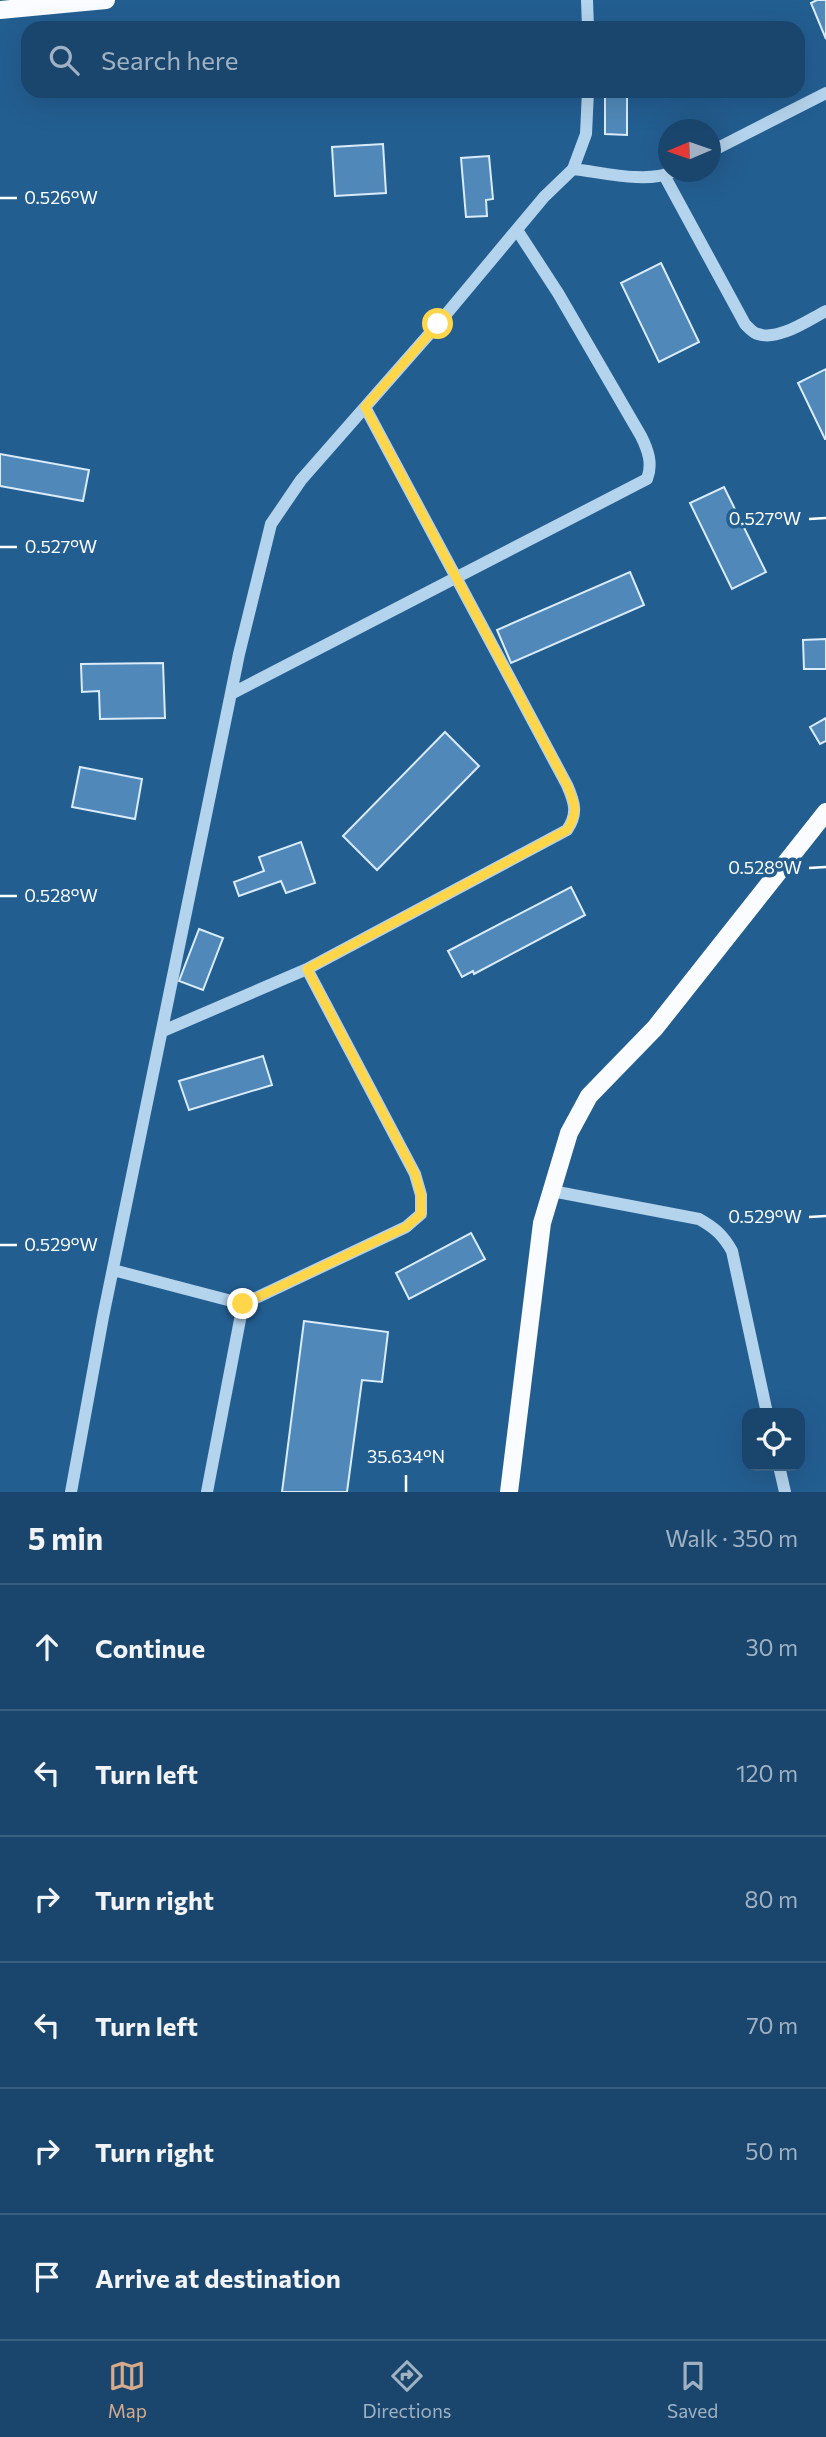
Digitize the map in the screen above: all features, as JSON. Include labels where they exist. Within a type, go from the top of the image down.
[{"type":"main road","points":[[0,10],[106,0]]},
{"type":"main road","points":[[509,1492],[542,1223],[569,1133],[589,1096],[654,1028],[826,812]]},
{"type":"street","points":[[587,0],[588,21]]},
{"type":"street","points":[[721,146],[826,93]]},
{"type":"street","points":[[71,1492],[113,1270],[231,694],[271,524],[301,480],[573,169],[586,134],[588,98]]},
{"type":"street","points":[[573,169],[642,177],[658,175]]},
{"type":"street","points":[[672,182],[746,324],[756,334],[770,336],[789,330],[826,311]]},
{"type":"street","points":[[231,694],[646,479],[649,472],[648,451],[641,436],[558,293],[517,230]]},
{"type":"street","points":[[163,1031],[307,969],[567,830],[575,818],[574,801],[567,785],[365,407]]},
{"type":"street","points":[[113,1270],[243,1304],[406,1227],[421,1214],[421,1195],[415,1174],[307,969]]},
{"type":"street","points":[[552,1191],[699,1219],[724,1237],[732,1251],[766,1408]]},
{"type":"street","points":[[207,1492],[243,1304]]},
{"type":"street","points":[[780,1471],[785,1492]]},
{"type":"building","points":[[826,0],[826,39],[811,3]]},
{"type":"building","points":[[605,98],[627,98],[627,135],[605,134]]},
{"type":"building","points":[[383,144],[386,193],[335,196],[332,147]]},
{"type":"building","points":[[489,156],[493,199],[486,200],[487,216],[466,217],[461,158]]},
{"type":"building","points":[[661,263],[699,342],[659,362],[621,283]]},
{"type":"building","points":[[826,369],[826,439],[825,439],[798,383]]},
{"type":"building","points":[[0,454],[89,470],[83,501],[0,486]]},
{"type":"building","points":[[724,487],[766,572],[732,589],[690,503]]},
{"type":"building","points":[[630,572],[644,605],[511,663],[497,630]]},
{"type":"building","points":[[826,639],[826,669],[804,669],[803,640]]},
{"type":"building","points":[[163,663],[165,718],[100,719],[99,691],[82,692],[81,664]]},
{"type":"building","points":[[826,718],[826,741],[820,744],[810,727]]},
{"type":"building","points":[[445,732],[479,766],[377,870],[343,836]]},
{"type":"building","points":[[80,767],[142,779],[135,819],[72,807]]},
{"type":"building","points":[[301,842],[315,883],[286,893],[281,881],[239,896],[234,882],[264,871],[259,857]]},
{"type":"building","points":[[571,887],[585,915],[474,974],[473,971],[462,977],[448,951]]},
{"type":"building","points":[[199,929],[223,938],[203,990],[179,981]]},
{"type":"building","points":[[263,1056],[272,1085],[189,1110],[179,1081]]},
{"type":"building","points":[[471,1233],[485,1259],[409,1299],[396,1273]]},
{"type":"building","points":[[304,1321],[388,1332],[382,1382],[362,1380],[347,1492],[282,1492]]},
{"type":"route","points":[[243,1304],[406,1227],[421,1214],[421,1195],[415,1174],[307,969],[567,830],[575,818],[574,801],[567,785],[365,407],[438,324]]}]
